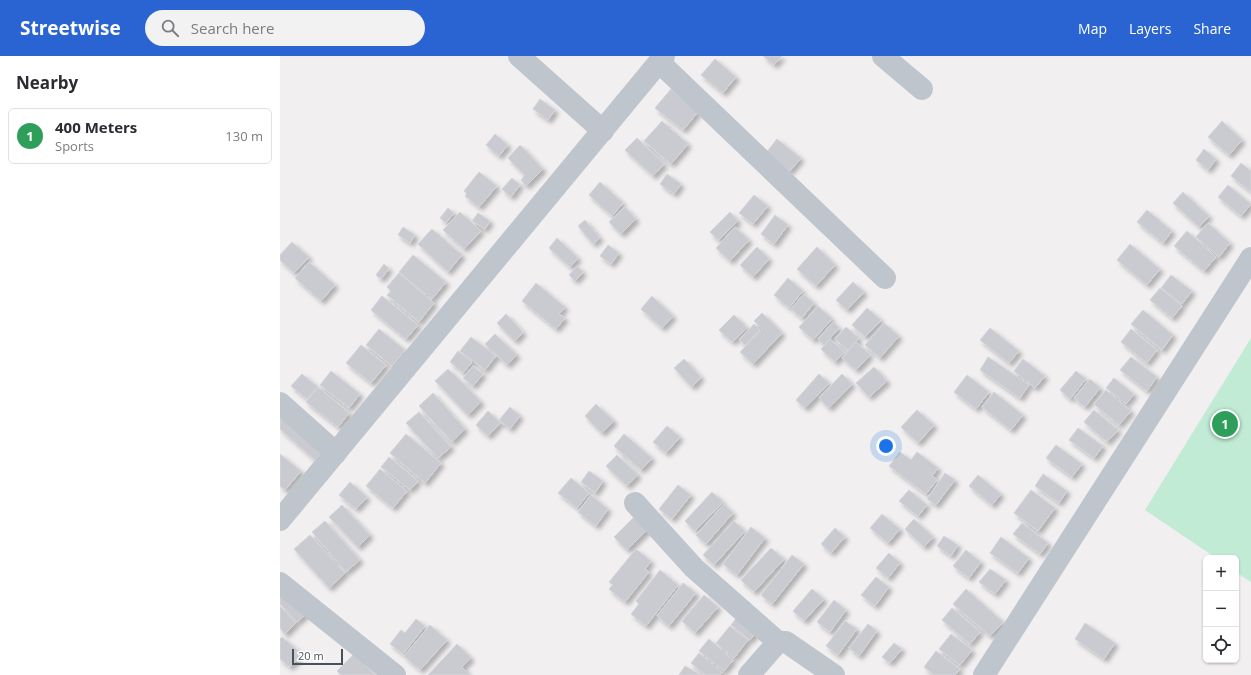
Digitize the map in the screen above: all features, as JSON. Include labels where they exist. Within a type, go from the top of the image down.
[{"type":"street","points":[[519,56],[603,131]]},
{"type":"street","points":[[883,56],[922,89]]},
{"type":"street","points":[[280,520],[662,59],[885,278]]},
{"type":"street","points":[[984,675],[1251,258]]},
{"type":"street","points":[[280,403],[336,453]]},
{"type":"street","points":[[635,503],[694,568],[778,642],[786,642],[834,675]]},
{"type":"street","points":[[280,583],[395,675]]},
{"type":"street","points":[[749,675],[778,642]]},
{"type":"green space","points":[[1251,338],[1251,582],[1239,574],[1239,555],[1212,555],[1145,510]]},
{"type":"building","points":[[763,56],[782,56],[774,65]]},
{"type":"building","points":[[715,59],[736,77],[723,93],[701,75]]},
{"type":"building","points":[[671,89],[698,112],[683,130],[655,108]]},
{"type":"building","points":[[540,99],[555,110],[548,120],[533,109]]},
{"type":"building","points":[[662,121],[688,144],[671,164],[644,141]]},
{"type":"building","points":[[1222,121],[1242,140],[1229,155],[1208,137]]},
{"type":"building","points":[[495,134],[508,145],[499,156],[486,145]]},
{"type":"building","points":[[637,138],[664,164],[653,176],[625,150]]},
{"type":"building","points":[[777,139],[801,158],[789,172],[766,153]]},
{"type":"building","points":[[520,145],[543,169],[526,186],[521,180],[525,175],[508,158]]},
{"type":"building","points":[[1204,149],[1216,159],[1208,170],[1196,160]]},
{"type":"building","points":[[1241,163],[1251,171],[1251,192],[1231,176]]},
{"type":"building","points":[[479,172],[497,186],[479,207],[465,196],[467,194],[464,191]]},
{"type":"building","points":[[667,174],[681,184],[674,194],[660,184]]},
{"type":"building","points":[[512,178],[520,185],[511,197],[502,189]]},
{"type":"building","points":[[600,182],[623,203],[612,216],[589,195]]},
{"type":"building","points":[[1228,185],[1251,204],[1241,216],[1218,197]]},
{"type":"building","points":[[1183,192],[1209,216],[1199,227],[1173,203]]},
{"type":"building","points":[[754,195],[768,206],[753,224],[739,213]]},
{"type":"building","points":[[625,207],[636,219],[621,234],[609,222]]},
{"type":"building","points":[[448,208],[454,213],[446,223],[440,218]]},
{"type":"building","points":[[1147,210],[1172,231],[1163,243],[1137,222]]},
{"type":"building","points":[[460,212],[481,231],[464,249],[443,230]]},
{"type":"building","points":[[730,212],[738,221],[718,240],[710,232]]},
{"type":"building","points":[[478,213],[490,221],[485,229],[472,221]]},
{"type":"building","points":[[775,215],[788,225],[774,244],[761,234]]},
{"type":"building","points":[[585,220],[600,238],[593,244],[578,226]]},
{"type":"building","points":[[1208,223],[1230,243],[1219,257],[1196,237]]},
{"type":"building","points":[[403,227],[415,235],[410,243],[398,235]]},
{"type":"building","points":[[735,227],[749,240],[730,261],[716,248]]},
{"type":"building","points":[[432,229],[462,255],[448,272],[418,244]]},
{"type":"building","points":[[1187,231],[1216,257],[1204,271],[1174,246]]},
{"type":"building","points":[[557,238],[578,258],[570,267],[549,248]]},
{"type":"building","points":[[292,242],[309,257],[294,273],[280,260],[280,255]]},
{"type":"building","points":[[1130,244],[1160,269],[1147,285],[1117,260]]},
{"type":"building","points":[[608,245],[619,253],[611,264],[600,256]]},
{"type":"building","points":[[757,247],[769,259],[753,277],[740,265]]},
{"type":"building","points":[[817,247],[835,265],[816,286],[797,269]]},
{"type":"building","points":[[413,255],[446,282],[432,299],[399,272]]},
{"type":"building","points":[[309,262],[335,285],[321,301],[295,278]]},
{"type":"building","points":[[384,264],[389,269],[381,279],[376,275]]},
{"type":"building","points":[[577,266],[583,272],[575,281],[569,275]]},
{"type":"building","points":[[399,273],[434,303],[419,322],[387,295],[391,291],[387,287]]},
{"type":"building","points":[[1171,275],[1192,291],[1182,304],[1161,288]]},
{"type":"building","points":[[788,278],[803,291],[789,308],[774,295]]},
{"type":"building","points":[[853,282],[864,292],[847,310],[836,300]]},
{"type":"building","points":[[536,283],[565,307],[559,314],[565,318],[556,329],[522,301]]},
{"type":"building","points":[[1160,288],[1182,306],[1172,318],[1150,300]]},
{"type":"building","points":[[804,294],[814,303],[802,318],[791,309]]},
{"type":"building","points":[[382,296],[418,325],[406,339],[371,310]]},
{"type":"building","points":[[652,296],[673,316],[662,328],[641,309]]},
{"type":"building","points":[[818,306],[832,319],[813,340],[799,327]]},
{"type":"building","points":[[867,308],[881,320],[865,337],[852,325]]},
{"type":"building","points":[[1143,310],[1173,335],[1162,350],[1131,324]]},
{"type":"building","points":[[762,313],[782,333],[753,364],[740,352],[762,329],[754,321]]},
{"type":"building","points":[[506,314],[523,332],[515,341],[497,323]]},
{"type":"building","points":[[734,315],[747,328],[732,342],[719,330]]},
{"type":"building","points":[[833,322],[839,328],[824,345],[818,339]]},
{"type":"building","points":[[884,323],[899,336],[880,358],[865,345]]},
{"type":"building","points":[[754,324],[760,330],[745,345],[739,340]]},
{"type":"building","points":[[846,327],[859,338],[848,350],[835,339]]},
{"type":"building","points":[[990,328],[1019,351],[1009,363],[980,340]]},
{"type":"building","points":[[379,329],[405,350],[392,366],[366,345]]},
{"type":"building","points":[[1131,329],[1157,350],[1147,363],[1121,342]]},
{"type":"building","points":[[495,334],[517,355],[507,365],[485,344]]},
{"type":"building","points":[[471,337],[496,356],[485,370],[460,351]]},
{"type":"building","points":[[830,339],[844,352],[835,362],[821,349]]},
{"type":"building","points":[[856,342],[870,355],[856,370],[842,358]]},
{"type":"building","points":[[361,345],[386,365],[371,383],[346,363]]},
{"type":"building","points":[[458,351],[472,362],[463,373],[450,362]]},
{"type":"building","points":[[988,357],[1029,385],[1020,398],[980,370]]},
{"type":"building","points":[[1131,357],[1157,377],[1147,391],[1120,370]]},
{"type":"building","points":[[684,359],[701,377],[692,387],[674,368]]},
{"type":"building","points":[[1023,359],[1045,376],[1035,388],[1014,371]]},
{"type":"building","points":[[473,366],[483,374],[473,386],[463,378]]},
{"type":"building","points":[[874,367],[887,381],[869,397],[856,383]]},
{"type":"building","points":[[448,369],[481,402],[468,415],[435,381]]},
{"type":"building","points":[[331,371],[360,394],[349,408],[320,385]]},
{"type":"building","points":[[1076,371],[1086,379],[1070,399],[1060,390]]},
{"type":"building","points":[[302,374],[318,387],[307,399],[291,386]]},
{"type":"building","points":[[819,374],[829,383],[805,408],[796,400]]},
{"type":"building","points":[[842,374],[852,384],[829,408],[819,398]]},
{"type":"building","points":[[967,375],[989,392],[976,409],[954,392]]},
{"type":"building","points":[[1114,378],[1134,394],[1126,404],[1106,388]]},
{"type":"building","points":[[1090,379],[1100,388],[1085,407],[1074,398]]},
{"type":"building","points":[[318,387],[349,413],[338,427],[306,402]]},
{"type":"building","points":[[1106,390],[1131,411],[1119,425],[1094,404]]},
{"type":"building","points":[[994,392],[1023,415],[1011,430],[982,407]]},
{"type":"building","points":[[433,393],[465,429],[452,442],[419,406]]},
{"type":"building","points":[[596,404],[614,421],[602,433],[585,416]]},
{"type":"building","points":[[510,407],[520,416],[510,429],[499,420]]},
{"type":"building","points":[[917,410],[934,425],[918,443],[901,427]]},
{"type":"building","points":[[1094,410],[1118,430],[1107,442],[1084,422]]},
{"type":"building","points":[[287,411],[327,447],[315,460],[280,429],[280,419]]},
{"type":"building","points":[[488,411],[500,423],[488,436],[476,425]]},
{"type":"building","points":[[419,412],[451,447],[438,458],[406,423]]},
{"type":"building","points":[[667,426],[680,437],[666,453],[653,442]]},
{"type":"building","points":[[1078,428],[1103,446],[1094,458],[1069,440]]},
{"type":"building","points":[[406,434],[441,463],[425,483],[390,453]]},
{"type":"building","points":[[624,434],[652,458],[641,470],[614,446]]},
{"type":"building","points":[[1056,445],[1082,464],[1072,477],[1046,458]]},
{"type":"building","points":[[900,452],[911,460],[917,452],[938,468],[932,476],[937,480],[926,494],[889,466]]},
{"type":"building","points":[[280,454],[301,471],[285,490],[280,486]]},
{"type":"building","points":[[617,455],[638,475],[627,486],[606,466]]},
{"type":"building","points":[[389,457],[418,481],[410,490],[381,467]]},
{"type":"building","points":[[380,469],[407,491],[393,508],[366,486]]},
{"type":"building","points":[[589,471],[603,481],[595,493],[581,482]]},
{"type":"building","points":[[945,473],[955,480],[936,505],[927,499]]},
{"type":"building","points":[[1043,474],[1067,491],[1059,503],[1035,486]]},
{"type":"building","points":[[978,475],[1001,494],[992,505],[969,486]]},
{"type":"building","points":[[571,478],[589,493],[577,508],[558,493]]},
{"type":"building","points":[[350,482],[367,497],[356,509],[339,495]]},
{"type":"building","points":[[678,485],[691,495],[672,519],[659,509]]},
{"type":"building","points":[[909,490],[927,505],[918,516],[899,501]]},
{"type":"building","points":[[1031,490],[1055,508],[1038,531],[1014,513]]},
{"type":"building","points":[[712,492],[723,502],[695,531],[685,521]]},
{"type":"building","points":[[591,495],[608,509],[596,526],[578,512]]},
{"type":"building","points":[[724,504],[733,513],[706,544],[696,535]]},
{"type":"building","points":[[342,505],[370,535],[358,547],[329,517]]},
{"type":"building","points":[[882,514],[900,529],[888,543],[870,528]]},
{"type":"building","points":[[635,516],[648,529],[627,550],[614,537]]},
{"type":"building","points":[[914,519],[933,537],[924,547],[905,529]]},
{"type":"building","points":[[325,521],[360,560],[346,572],[312,532]]},
{"type":"building","points":[[734,521],[745,531],[714,565],[703,555]]},
{"type":"building","points":[[1022,523],[1048,543],[1040,554],[1013,534]]},
{"type":"building","points":[[751,527],[765,538],[737,575],[723,564]]},
{"type":"building","points":[[835,528],[845,537],[831,553],[821,544]]},
{"type":"building","points":[[310,535],[345,573],[329,588],[294,549]]},
{"type":"building","points":[[944,536],[958,545],[951,556],[937,546]]},
{"type":"building","points":[[1001,537],[1029,558],[1018,573],[990,553]]},
{"type":"building","points":[[771,548],[784,559],[754,592],[741,580]]},
{"type":"building","points":[[636,549],[651,561],[645,569],[649,572],[625,602],[609,589],[613,585],[609,582]]},
{"type":"building","points":[[966,550],[981,562],[969,578],[953,566]]},
{"type":"building","points":[[889,553],[900,563],[888,578],[876,568]]},
{"type":"building","points":[[792,555],[804,564],[772,604],[761,595]]},
{"type":"building","points":[[990,569],[1006,580],[995,594],[979,582]]},
{"type":"building","points":[[660,570],[678,585],[646,626],[631,614],[639,604],[636,601]]},
{"type":"building","points":[[876,577],[889,587],[875,606],[861,595]]},
{"type":"building","points":[[683,583],[696,593],[669,626],[657,616]]},
{"type":"building","points":[[280,589],[308,612],[297,622],[280,604]]},
{"type":"building","points":[[812,589],[824,599],[804,621],[793,611]]},
{"type":"building","points":[[966,589],[1003,622],[990,636],[953,604]]},
{"type":"building","points":[[704,595],[718,607],[695,633],[682,621]]},
{"type":"building","points":[[834,600],[846,610],[830,632],[817,622]]},
{"type":"building","points":[[280,606],[296,623],[285,634],[280,628]]},
{"type":"building","points":[[952,608],[980,632],[970,644],[942,620]]},
{"type":"building","points":[[737,617],[756,632],[750,640],[731,625]]},
{"type":"building","points":[[416,619],[425,626],[403,654],[390,644],[401,630],[405,633]]},
{"type":"building","points":[[845,621],[857,629],[838,655],[826,646]]},
{"type":"building","points":[[1085,623],[1115,643],[1104,659],[1075,639]]},
{"type":"building","points":[[868,624],[877,631],[859,656],[849,648]]},
{"type":"building","points":[[430,625],[447,640],[420,670],[404,656]]},
{"type":"building","points":[[730,626],[748,640],[734,658],[716,643]]},
{"type":"building","points":[[951,634],[972,650],[960,665],[939,649]]},
{"type":"building","points":[[282,637],[302,654],[290,667],[280,659],[280,639]]},
{"type":"building","points":[[709,639],[733,660],[724,671],[699,651]]},
{"type":"building","points":[[894,643],[902,649],[890,663],[882,657]]},
{"type":"building","points":[[457,644],[471,658],[462,667],[470,675],[428,675]]},
{"type":"building","points":[[936,651],[960,669],[955,675],[934,675],[924,667]]},
{"type":"building","points":[[699,653],[722,672],[720,675],[705,675],[691,663]]},
{"type":"building","points":[[354,654],[375,675],[341,675],[337,671]]},
{"type":"building","points":[[685,666],[700,675],[679,675]]},
{"type":"place","name":"400 Meters","points":[[1225,424]]}]
